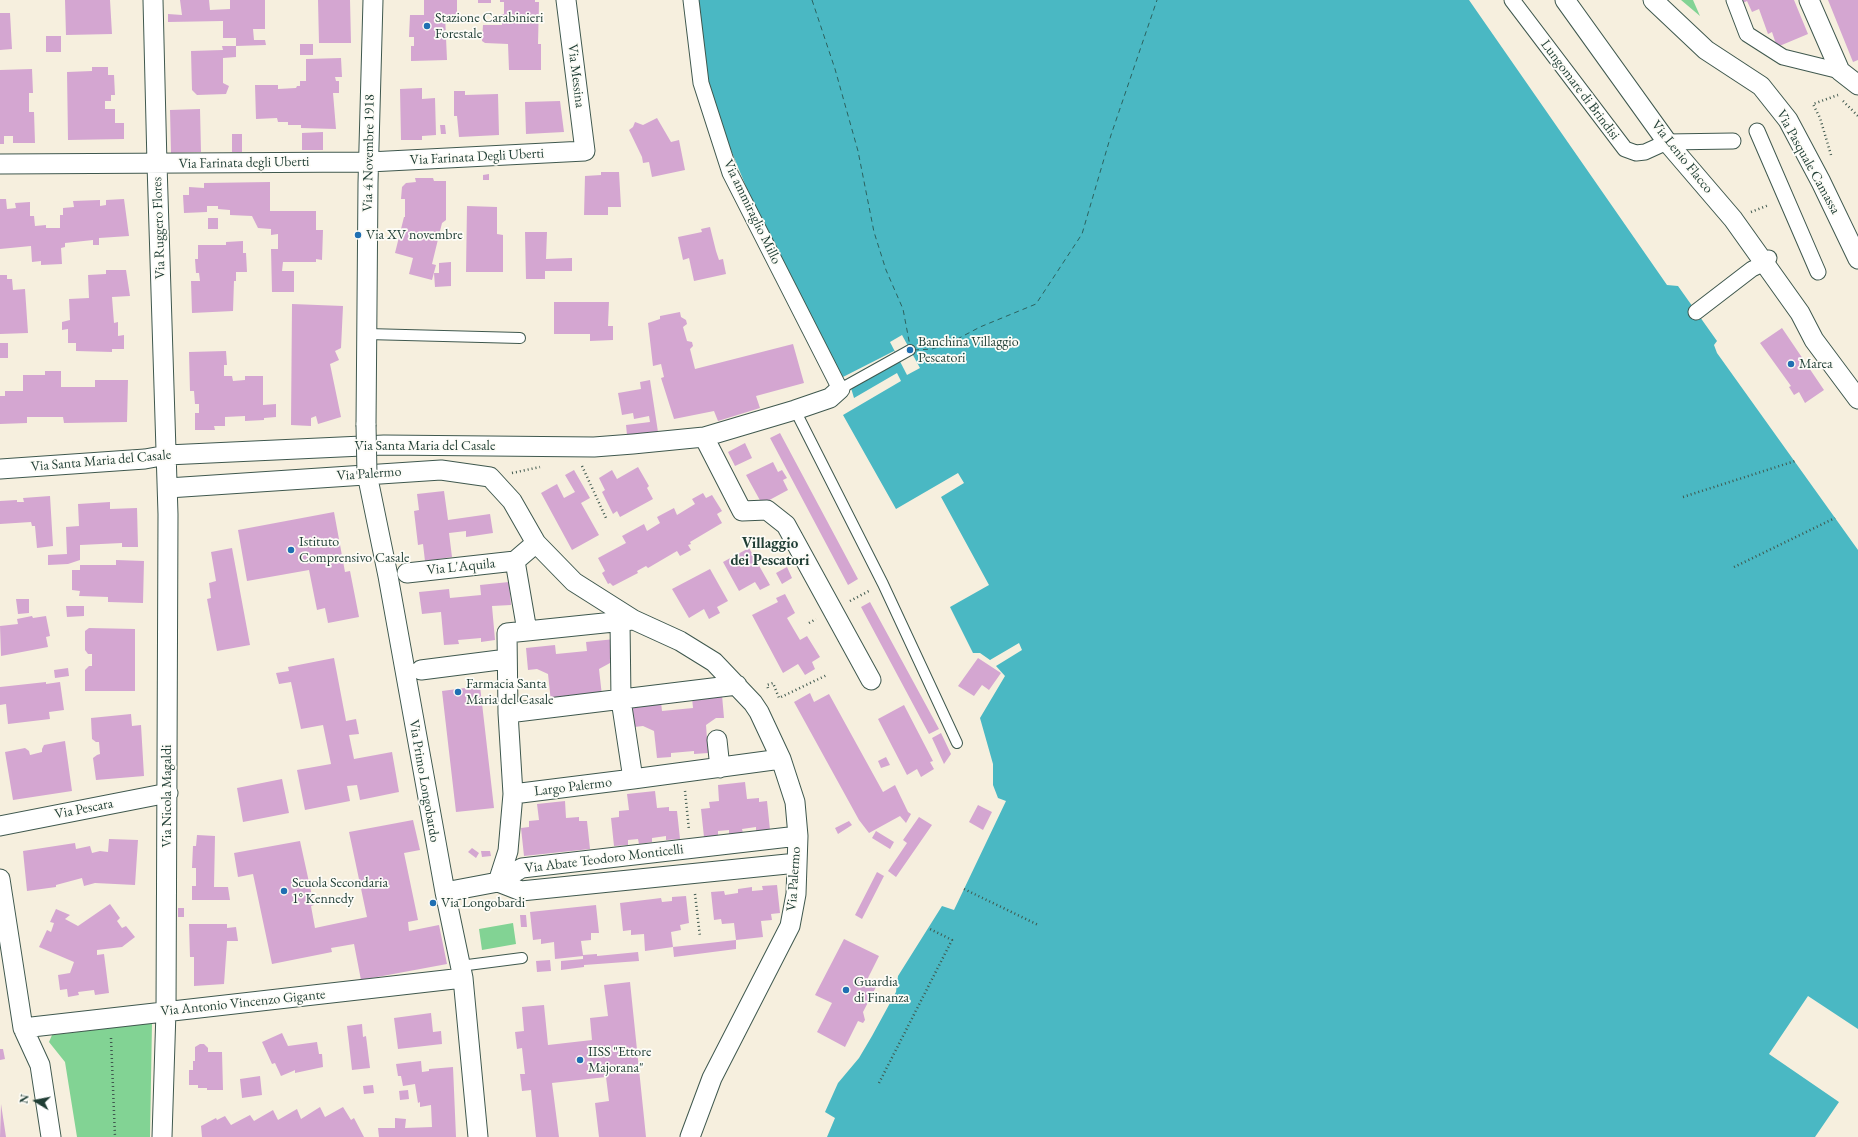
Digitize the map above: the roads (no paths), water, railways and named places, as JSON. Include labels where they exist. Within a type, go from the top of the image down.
[{"type":"street","name":"Via Ruggero Flores","points":[[153,0],[156,164],[167,455]]},
{"type":"street","name":"Via 4 Novembre 1918","points":[[366,425],[369,162],[373,0]]},
{"type":"street","name":"Via Messina","points":[[566,0],[585,151]]},
{"type":"street","name":"Via ammiraglio Millo","points":[[691,0],[701,83],[730,173],[840,389]]},
{"type":"street","name":"Lungomare di Brindisi","points":[[1512,0],[1625,149],[1636,153],[1645,152],[1667,142],[1733,141]]},
{"type":"street","name":"Via Lenio Flacco","points":[[1565,0],[1667,142],[1733,218],[1767,260],[1800,313],[1814,340],[1858,399]]},
{"type":"street","name":"Via Pasquale Camassa","points":[[1653,0],[1706,50],[1761,86],[1788,120],[1821,182],[1858,258]]},
{"type":"street","points":[[1734,0],[1747,34],[1783,57],[1840,71],[1858,85]]},
{"type":"street","points":[[1809,0],[1840,71]]},
{"type":"street","points":[[1758,131],[1818,272]]},
{"type":"street","name":"Via Farinata Degli Uberti","points":[[369,162],[585,151]]},
{"type":"street","name":"Via Farinata degli Uberti","points":[[0,164],[369,162]]},
{"type":"street","points":[[1696,312],[1752,269],[1767,260]]},
{"type":"street","name":"Via Santa Maria del Casale","points":[[0,469],[145,460],[167,455],[384,445],[594,447],[704,437],[830,398],[840,389]]},
{"type":"street","name":"Via Primo Longobardo","points":[[366,425],[367,474],[388,576],[445,892],[462,972],[478,1137]]},
{"type":"street","points":[[704,437],[742,511],[767,510],[786,525],[870,680]]},
{"type":"street","name":"Via Nicola Magaldi","points":[[162,1137],[166,1011],[168,793],[167,455]]},
{"type":"street","name":"Via Palermo","points":[[168,488],[441,470],[490,478],[512,501],[536,543],[574,582],[627,621],[680,641],[714,662],[737,685],[759,712],[781,759],[795,802],[798,836],[796,894],[790,926],[712,1078],[690,1137]]},
{"type":"street","points":[[536,543],[515,561],[527,631],[627,621],[621,700],[633,779]]},
{"type":"street","name":"Via L'Aquila","points":[[407,573],[515,561]]},
{"type":"street","name":"Largo Palermo","points":[[498,882],[508,851],[513,794],[508,713],[507,633],[527,631]]},
{"type":"street","points":[[421,670],[507,659]]},
{"type":"street","points":[[508,713],[737,685]]},
{"type":"street","points":[[717,740],[720,768]]},
{"type":"street","name":"Largo Palermo","points":[[513,794],[781,759]]},
{"type":"street","name":"Via Pescara","points":[[0,826],[168,793]]},
{"type":"street","name":"Via Abate Teodoro Monticelli","points":[[498,882],[522,868],[798,836]]},
{"type":"street","name":"Via Abate Teodoro Monticelli","points":[[498,882],[521,891],[797,863]]},
{"type":"street","points":[[0,879],[22,1028],[40,1065],[51,1137]]},
{"type":"street","points":[[445,892],[498,882]]},
{"type":"street","name":"Via Antonio Vincenzo Gigante","points":[[22,1028],[166,1011],[462,972]]},
{"type":"lane","points":[[367,334],[520,338]]},
{"type":"lane","points":[[840,389],[910,350]]},
{"type":"lane","points":[[795,410],[883,584],[957,743]]},
{"type":"lane","points":[[462,972],[522,958]]},
{"type":"water","points":[[694,0],[1469,0],[1667,285],[1678,286],[1717,341],[1714,345],[1717,353],[1858,550],[1858,1029],[1808,996],[1769,1054],[1839,1102],[1815,1137],[827,1137],[835,1118],[825,1112],[838,1083],[859,1058],[872,1036],[896,992],[898,976],[942,906],[954,910],[1006,801],[998,798],[993,785],[993,764],[980,718],[1005,676],[996,666],[1022,650],[1019,643],[990,660],[980,653],[973,653],[950,607],[989,585],[941,497],[964,483],[958,473],[896,509],[843,415],[901,381],[897,373],[854,398],[851,388],[900,361],[894,351],[841,378],[761,223],[719,121],[703,61]]},
{"type":"place","name":"Stazione Carabinieri Forestale","points":[[427,26]]},
{"type":"place","name":"Via XV novembre","points":[[358,235]]},
{"type":"place","name":"Banchina Villaggio Pescatori","points":[[910,350]]},
{"type":"place","name":"Marea","points":[[1791,364]]},
{"type":"place","name":"Istituto Comprensivo Casale","points":[[291,550]]},
{"type":"place","name":"Farmacia Santa Maria del Casale","points":[[458,692]]},
{"type":"place","name":"Scuola Secondaria 1° Kennedy","points":[[284,891]]},
{"type":"place","name":"Via Longobardi","points":[[433,903]]},
{"type":"place","name":"Guardia di Finanza","points":[[846,990]]},
{"type":"place","name":"IISS \"Ettore Majorana\"","points":[[580,1060]]},
{"type":"district","name":"Villaggio dei Pescatori","points":[[770,552]]}]
